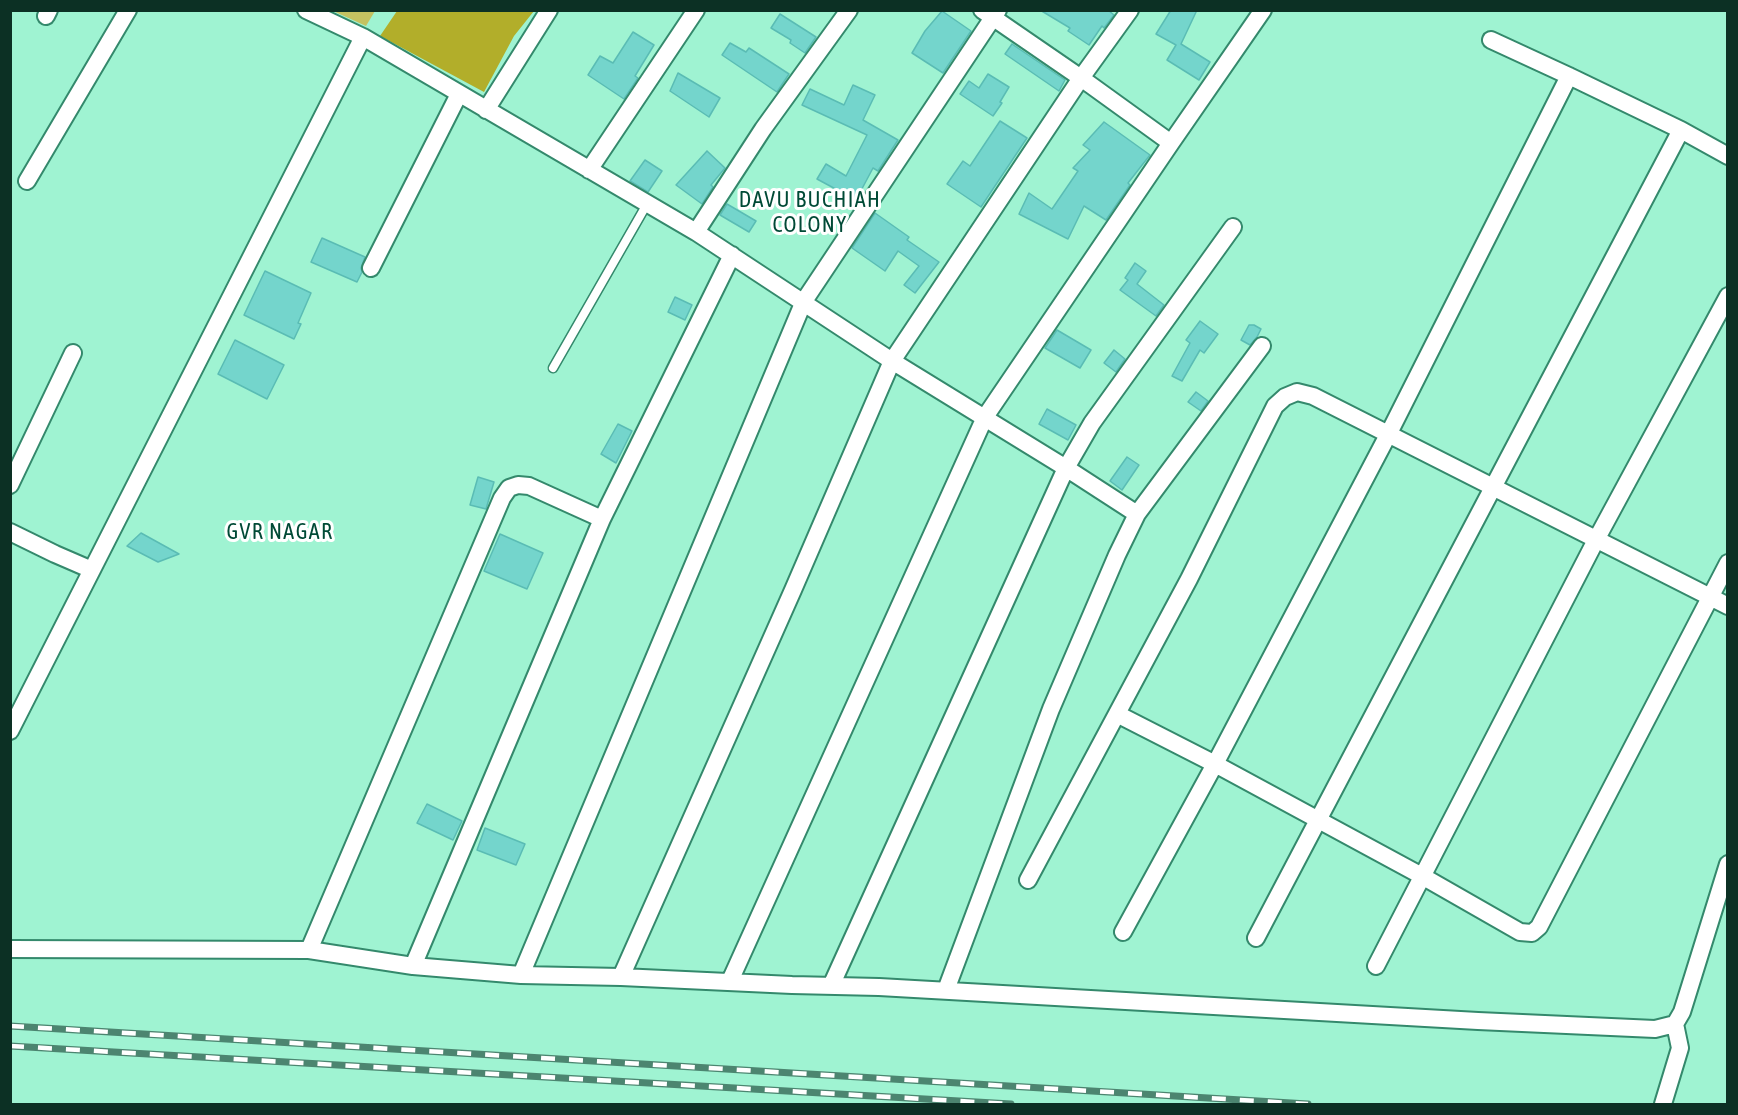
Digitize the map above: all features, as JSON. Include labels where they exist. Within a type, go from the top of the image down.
[{"type":"street","points":[[27,181],[128,10]]},
{"type":"street","points":[[306,10],[363,38],[696,232],[892,360],[1137,514]]},
{"type":"street","points":[[486,110],[549,10]]},
{"type":"street","points":[[589,170],[696,10]]},
{"type":"street","points":[[696,232],[763,129],[849,10]]},
{"type":"street","points":[[621,977],[793,590],[892,360],[1130,10]]},
{"type":"street","points":[[730,981],[985,417],[1263,10]]},
{"type":"street","points":[[520,975],[804,301],[991,13],[1171,142]]},
{"type":"street","points":[[10,731],[363,38]]},
{"type":"street","points":[[1491,40],[1681,130],[1728,156]]},
{"type":"street","points":[[1123,932],[1215,764],[1389,433],[1569,76]]},
{"type":"street","points":[[371,268],[459,94]]},
{"type":"street","points":[[1256,938],[1681,130]]},
{"type":"street","points":[[831,986],[1066,468],[1092,423],[1233,227]]},
{"type":"street","points":[[413,966],[602,519],[732,255]]},
{"type":"street","points":[[1376,966],[1596,540],[1728,296]]},
{"type":"street","points":[[946,990],[1052,709],[1117,555],[1137,514],[1262,346]]},
{"type":"street","points":[[10,485],[73,353]]},
{"type":"street","points":[[1028,880],[1189,579],[1275,406],[1285,397],[1297,392],[1313,396],[1389,433],[1728,606]]},
{"type":"street","points":[[309,950],[502,498],[509,488],[518,485],[529,486],[602,519]]},
{"type":"street","points":[[10,532],[92,570]]},
{"type":"street","points":[[1117,714],[1319,820],[1520,932],[1532,933],[1539,927],[1728,563]]},
{"type":"street","points":[[1663,1104],[1680,1048],[1678,1018],[1728,864]]},
{"type":"street","points":[[10,949],[309,950],[413,966],[520,975],[946,990],[1478,1022],[1655,1029],[1678,1018]]},
{"type":"lane","points":[[553,368],[647,204]]},
{"type":"shaded area","points":[[333,11],[375,11],[366,26]]},
{"type":"shaded area","points":[[397,11],[534,11],[514,36],[484,92],[380,36]]},
{"type":"building","points":[[1040,10],[1108,10],[1114,15],[1104,28],[1102,26],[1089,45],[1068,31],[1070,28]]},
{"type":"building","points":[[1171,10],[1197,10],[1181,44],[1210,62],[1199,80],[1167,60],[1176,45],[1156,34]]},
{"type":"building","points":[[942,11],[971,31],[943,73],[912,53],[925,31]]},
{"type":"building","points":[[780,14],[816,37],[805,53],[790,43],[791,40],[771,28]]},
{"type":"building","points":[[633,32],[654,45],[635,76],[638,78],[624,99],[588,75],[600,56],[613,63]]},
{"type":"building","points":[[730,43],[746,52],[749,48],[789,74],[777,92],[722,55]]},
{"type":"building","points":[[1012,44],[1065,80],[1059,91],[1005,54]]},
{"type":"building","points":[[678,73],[720,98],[709,117],[670,91]]},
{"type":"building","points":[[988,74],[1009,87],[993,116],[960,94],[969,81],[979,88]]},
{"type":"building","points":[[853,85],[875,95],[863,120],[898,140],[878,171],[873,168],[856,200],[817,179],[826,164],[846,176],[867,135],[802,105],[810,89],[844,105]]},
{"type":"building","points":[[1000,121],[1027,138],[981,207],[947,184],[963,161],[970,166]]},
{"type":"building","points":[[1104,122],[1150,155],[1128,183],[1130,185],[1106,220],[1084,206],[1068,239],[1019,214],[1029,193],[1052,209],[1078,171],[1073,168],[1090,150],[1083,145]]},
{"type":"building","points":[[707,151],[725,168],[711,185],[713,187],[702,204],[676,185]]},
{"type":"building","points":[[645,160],[662,171],[648,192],[630,181]]},
{"type":"building","points":[[727,204],[756,221],[749,232],[720,215]]},
{"type":"building","points":[[875,213],[909,237],[907,240],[939,262],[915,293],[904,285],[919,266],[898,251],[885,271],[852,248]]},
{"type":"building","points":[[322,238],[365,257],[357,282],[311,262]]},
{"type":"building","points":[[1135,263],[1146,271],[1137,284],[1164,305],[1156,316],[1120,290],[1128,280],[1125,278]]},
{"type":"building","points":[[265,271],[311,293],[294,339],[244,315]]},
{"type":"building","points":[[675,297],[692,305],[685,320],[668,312]]},
{"type":"building","points":[[1200,321],[1218,334],[1204,353],[1200,350],[1182,381],[1172,376],[1190,343],[1186,340]]},
{"type":"building","points":[[1249,325],[1261,329],[1250,345],[1241,340]]},
{"type":"building","points":[[1057,330],[1091,350],[1080,368],[1045,348]]},
{"type":"building","points":[[235,340],[284,365],[267,399],[218,374]]},
{"type":"building","points":[[1114,350],[1125,359],[1116,372],[1104,363]]},
{"type":"building","points":[[1196,392],[1208,401],[1201,411],[1188,402]]},
{"type":"building","points":[[1047,409],[1076,425],[1068,440],[1039,424]]},
{"type":"building","points":[[618,424],[632,431],[616,463],[601,454]]},
{"type":"building","points":[[1127,457],[1139,465],[1122,490],[1110,481]]},
{"type":"building","points":[[478,477],[494,482],[486,509],[470,505]]},
{"type":"building","points":[[141,533],[179,554],[158,562],[127,546]]},
{"type":"building","points":[[500,534],[543,553],[527,589],[484,571]]},
{"type":"building","points":[[427,804],[462,821],[453,840],[417,823]]},
{"type":"building","points":[[485,828],[525,844],[516,865],[477,850]]},
{"type":"railway","points":[[10,1026],[1308,1104]]},
{"type":"railway","points":[[10,1046],[1011,1104]]},
{"type":"district","name":"DAVU BUCHIAH COLONY","points":[[810,212]]},
{"type":"district","name":"GVR NAGAR","points":[[280,532]]}]
